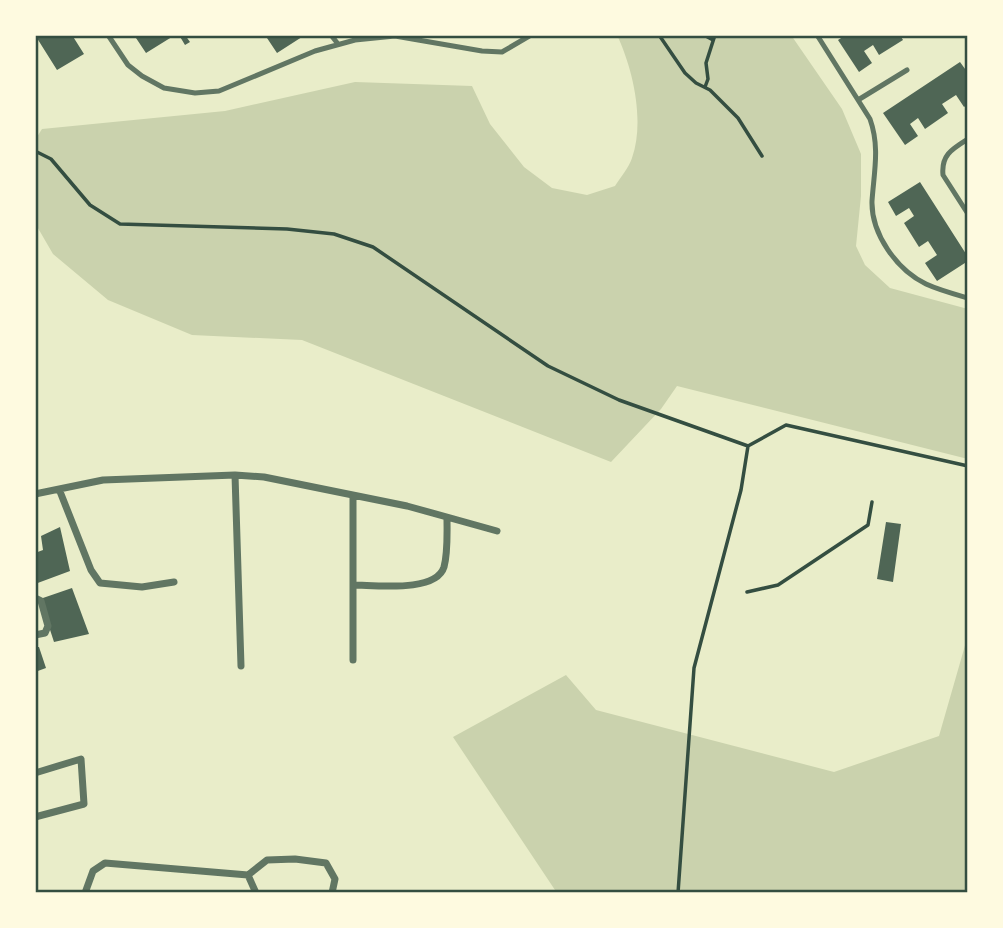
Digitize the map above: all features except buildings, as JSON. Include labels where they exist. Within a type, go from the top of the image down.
[{"type":"street","points":[[235,475],[241,666]]},
{"type":"street","points":[[35,494],[103,480],[235,475],[264,477],[354,495],[497,531]]},
{"type":"street","points":[[59,489],[91,570],[100,583],[142,587],[174,582]]},
{"type":"street","points":[[353,660],[354,495]]},
{"type":"street","points":[[353,585],[423,584],[438,578],[444,569],[446,557],[447,518]]},
{"type":"street","points":[[35,598],[41,601],[48,626],[45,633],[35,635]]},
{"type":"street","points":[[35,773],[80,760],[84,804],[35,817]]},
{"type":"street","points":[[85,893],[93,872],[105,863],[248,874],[267,860],[295,859],[326,863],[335,879],[332,893]]},
{"type":"street","points":[[248,874],[256,893]]},
{"type":"lane","points":[[108,35],[128,65],[142,76],[164,88],[195,93],[219,91],[315,51],[355,40],[395,36],[502,52],[531,35]]},
{"type":"lane","points":[[331,35],[338,44]]},
{"type":"lane","points":[[817,35],[870,119],[874,131],[876,169],[872,204],[878,230],[886,247],[908,273],[926,284],[968,298]]},
{"type":"lane","points":[[858,100],[907,70]]},
{"type":"lane","points":[[968,139],[949,150],[942,169],[943,175],[968,214]]},
{"type":"path","points":[[659,35],[685,73],[738,118],[762,156]]},
{"type":"path","points":[[704,35],[714,38],[706,63],[708,79],[705,88]]},
{"type":"path","points":[[35,151],[51,159],[90,205],[120,223],[287,229],[334,234],[373,247],[548,366],[619,400],[748,446],[786,425],[968,466]]},
{"type":"path","points":[[678,893],[694,668],[741,489],[748,446]]},
{"type":"path","points":[[747,592],[778,585],[868,525],[872,502]]},
{"type":"green space","points":[[617,35],[791,35],[842,109],[861,154],[861,196],[856,246],[865,265],[890,288],[968,309],[968,459],[677,386],[661,409],[611,462],[302,340],[192,335],[108,300],[53,254],[35,223],[35,140],[42,129],[225,111],[355,82],[472,86],[490,124],[524,167],[552,188],[587,195],[615,186],[632,158],[637,128],[632,79]]},
{"type":"green space","points":[[968,635],[968,893],[557,893],[453,737],[566,675],[596,710],[834,772],[939,736]]}]
